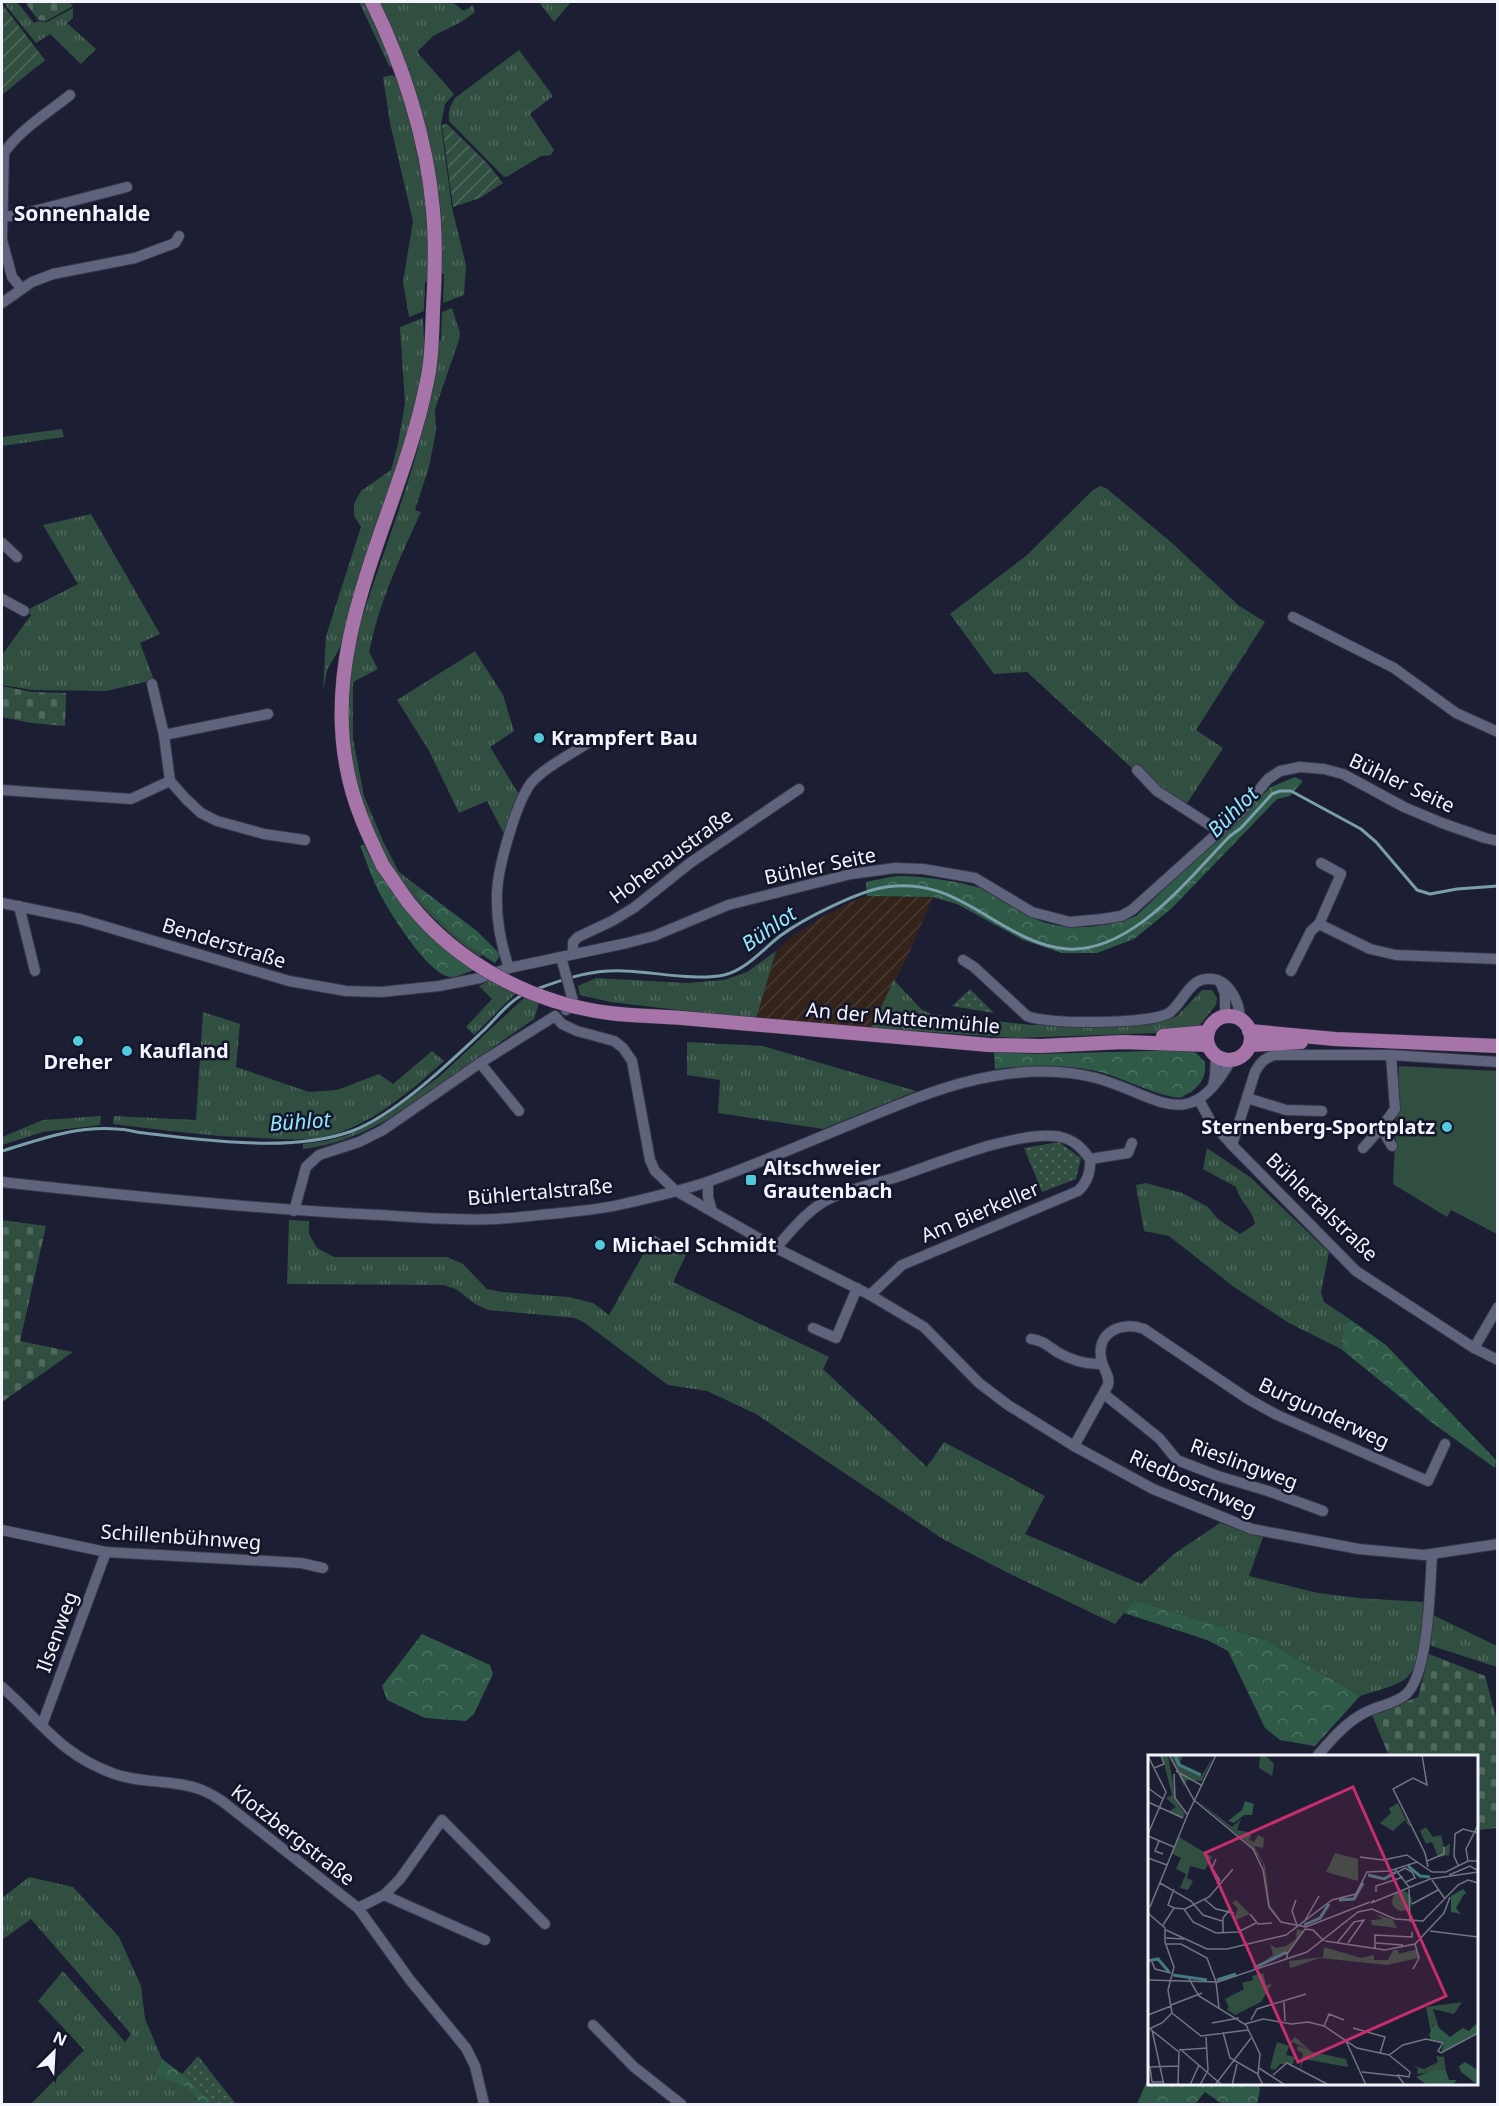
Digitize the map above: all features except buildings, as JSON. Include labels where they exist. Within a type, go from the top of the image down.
[{"type":"main road","name":"An der Mattenmühle","points":[[372,2],[400,68],[424,152],[433,207],[435,273],[426,387],[345,655],[342,730],[347,770],[355,801],[369,837],[383,866],[410,904],[440,935],[468,959],[492,974],[529,992],[608,1013],[989,1045],[1041,1046],[1122,1042],[1151,1037],[1210,1044]]},
{"type":"main road","points":[[1226,1017],[1240,1020],[1250,1038],[1239,1058],[1231,1060],[1223,1059],[1210,1044],[1218,1019],[1226,1017]]},
{"type":"main road","points":[[1250,1038],[1497,1046]]},
{"type":"street","points":[[22,289],[12,277],[2,240],[4,153],[21,135],[70,95]]},
{"type":"street","points":[[2,216],[14,216],[127,186]]},
{"type":"street","points":[[2,303],[32,282],[53,273],[135,258],[175,243],[179,236]]},
{"type":"street","points":[[2,543],[17,557]]},
{"type":"street","points":[[2,599],[24,611]]},
{"type":"street","points":[[1293,617],[1394,668],[1456,713],[1497,732]]},
{"type":"street","points":[[152,684],[164,735],[170,781],[186,799],[201,813],[217,822],[264,834],[305,840]]},
{"type":"street","points":[[164,735],[268,714]]},
{"type":"street","points":[[509,968],[502,947],[497,891],[515,817],[531,784],[540,775],[591,741]]},
{"type":"street","name":"Bühler Seite","points":[[439,986],[654,936],[728,905],[851,874],[895,868],[923,869],[975,879],[1032,912],[1070,922],[1121,916],[1132,910],[1242,812],[1268,779],[1280,771],[1300,767],[1324,769],[1342,774],[1414,811],[1497,841]]},
{"type":"street","points":[[1137,770],[1157,791],[1219,831]]},
{"type":"street","points":[[2,790],[131,799],[170,781]]},
{"type":"street","name":"Hohenaustraße","points":[[573,954],[573,942],[578,937],[635,907],[690,863],[799,789]]},
{"type":"street","points":[[1291,971],[1311,931],[1319,924],[1341,874],[1321,863]]},
{"type":"street","name":"Benderstraße","points":[[2,903],[80,919],[244,969],[318,988],[381,992],[439,986]]},
{"type":"street","points":[[19,906],[35,971]]},
{"type":"street","points":[[1319,924],[1371,949],[1396,955],[1497,959]]},
{"type":"street","points":[[561,957],[573,1001],[566,1010]]},
{"type":"street","name":"An der Mattenmühle","points":[[963,960],[974,967],[1027,1016],[1043,1021],[1151,1019],[1172,1011],[1200,980],[1207,978],[1221,984]]},
{"type":"street","points":[[1221,984],[1225,994],[1226,1017]]},
{"type":"street","points":[[1221,984],[1228,988],[1236,999],[1240,1020]]},
{"type":"street","name":"Riedboschweg","points":[[480,1063],[555,1016],[562,1024],[577,1031],[614,1041],[623,1048],[632,1061],[650,1160],[655,1170],[676,1191],[776,1248],[870,1295],[924,1327],[979,1383],[1008,1405],[1074,1446],[1154,1490],[1252,1529],[1359,1549],[1432,1554],[1497,1544]]},
{"type":"street","points":[[1210,1044],[1215,1076],[1213,1086]]},
{"type":"street","points":[[1232,1145],[1255,1072],[1260,1063],[1268,1057],[1275,1055],[1391,1055],[1497,1062]]},
{"type":"street","points":[[1363,1148],[1395,1109],[1391,1055]]},
{"type":"street","points":[[1199,1100],[1222,1077],[1231,1060]]},
{"type":"street","points":[[294,1211],[306,1167],[319,1155],[359,1142],[383,1130],[480,1063],[519,1111]]},
{"type":"street","name":"Bühlertalstraße","points":[[2,1182],[294,1211],[494,1219],[594,1209],[708,1182],[956,1084],[994,1076],[1039,1071],[1064,1072],[1100,1079],[1173,1106],[1199,1100],[1211,1122],[1232,1145],[1356,1271],[1474,1348],[1497,1360]]},
{"type":"street","points":[[1247,1098],[1286,1110],[1322,1111]]},
{"type":"street","points":[[1381,1128],[1392,1146]]},
{"type":"street","points":[[776,1248],[805,1216],[830,1198],[997,1144],[1029,1138],[1059,1137],[1070,1140],[1090,1159],[1128,1153],[1132,1143]]},
{"type":"street","name":"Am Bierkeller","points":[[870,1295],[902,1265],[1078,1191],[1089,1177],[1090,1159]]},
{"type":"street","points":[[708,1182],[708,1197],[712,1211]]},
{"type":"street","points":[[813,1328],[836,1338],[857,1288]]},
{"type":"street","points":[[1474,1348],[1497,1307]]},
{"type":"street","name":"Burgunderweg","points":[[1104,1394],[1109,1379],[1102,1364],[1102,1345],[1106,1336],[1113,1329],[1121,1326],[1138,1327],[1248,1399],[1277,1415],[1428,1480],[1445,1444]]},
{"type":"street","points":[[1031,1339],[1040,1340],[1077,1362],[1091,1365],[1102,1364]]},
{"type":"street","points":[[1074,1446],[1104,1394]]},
{"type":"street","name":"Rieslingweg","points":[[1104,1394],[1159,1438],[1177,1460],[1323,1511]]},
{"type":"street","name":"Schillenbühnweg","points":[[2,1530],[106,1552],[301,1563],[323,1568]]},
{"type":"street","name":"Ilsenweg","points":[[42,1725],[106,1552]]},
{"type":"street","points":[[1318,1755],[1334,1736],[1364,1713],[1406,1695],[1411,1689],[1424,1650],[1432,1554]]},
{"type":"street","name":"Klotzbergstraße","points":[[2,1687],[70,1752],[115,1774],[201,1790],[222,1801],[358,1908],[410,1980],[466,2048],[475,2066],[484,2104]]},
{"type":"street","points":[[358,1908],[384,1895],[400,1878],[442,1820],[545,1924]]},
{"type":"street","points":[[384,1895],[485,1940]]},
{"type":"street","points":[[593,2025],[634,2067],[681,2104]]},
{"type":"shaded area","points":[[867,896],[933,897],[909,953],[871,1028],[756,1019],[776,951],[793,936],[822,917]]},
{"type":"green space","points":[[3,2],[17,2],[34,23],[47,22],[73,8],[73,18],[67,23],[96,49],[81,64],[50,34],[36,43]]},
{"type":"green space","points":[[25,2],[70,2],[73,6],[46,21],[38,20]]},
{"type":"green space","points":[[359,2],[364,2],[392,64],[390,68]]},
{"type":"green space","points":[[379,2],[452,2],[464,11],[473,5],[475,12],[433,36],[417,52],[454,94],[445,104],[441,124],[452,208],[466,265],[464,295],[443,303],[441,213],[435,175],[398,43]]},
{"type":"green space","points":[[539,2],[571,2],[554,22]]},
{"type":"green space","points":[[2,4],[45,60],[2,95]]},
{"type":"green space","points":[[519,50],[553,96],[530,114],[554,150],[551,155],[541,156],[504,177],[449,121],[449,111],[455,98]]},
{"type":"green space","points":[[392,75],[397,77],[410,120],[426,198],[429,282],[425,282],[424,311],[409,317],[403,282],[413,221],[390,123],[383,77]]},
{"type":"green space","points":[[447,124],[486,162],[503,183],[480,198],[453,207],[442,125]]},
{"type":"green space","points":[[452,308],[460,333],[459,340],[435,409],[436,431],[429,467],[415,510],[421,512],[391,580],[373,634],[369,652],[378,669],[353,682],[353,739],[364,796],[399,872],[420,888],[415,892],[451,929],[482,955],[480,957],[442,927],[411,893],[386,855],[367,815],[354,773],[349,728],[349,682],[357,634],[417,453],[433,380],[438,342],[441,340],[442,312]]},
{"type":"green space","points":[[423,318],[425,362],[409,433],[342,644],[327,670],[323,691],[326,636],[361,527],[354,516],[354,504],[361,491],[391,470],[398,444],[405,403],[400,327]]},
{"type":"green space","points":[[62,429],[64,437],[2,446],[2,437]]},
{"type":"green space","points":[[1100,486],[1106,488],[1172,543],[1238,605],[1265,622],[1196,730],[1223,748],[1186,805],[1157,791],[1027,672],[994,674],[950,614],[1027,555],[1093,490]]},
{"type":"green space","points":[[91,514],[160,634],[140,643],[154,680],[106,691],[33,690],[2,685],[2,655],[31,615],[27,610],[78,584],[43,525]]},
{"type":"green space","points":[[475,651],[503,695],[514,731],[490,747],[520,796],[505,836],[487,801],[459,813],[428,749],[397,700]]},
{"type":"green space","points":[[2,686],[32,692],[66,693],[65,726],[31,723],[2,717]]},
{"type":"green space","points":[[1295,777],[1303,781],[1290,796],[1277,799],[1172,908],[1134,939],[1097,953],[1062,953],[1023,940],[957,904],[933,897],[867,896],[866,882],[898,876],[916,877],[952,881],[980,888],[1033,918],[1058,926],[1098,926],[1124,920],[1136,916],[1271,787]]},
{"type":"green space","points":[[364,845],[397,898],[425,930],[474,970],[451,977],[442,974],[422,955],[392,915],[380,894],[360,846]]},
{"type":"green space","points":[[420,888],[477,931],[499,953],[495,963],[442,922],[415,892]]},
{"type":"green space","points":[[776,951],[756,1019],[610,1002],[580,995],[578,986],[596,978],[687,983],[724,980],[747,972]]},
{"type":"green space","points":[[490,980],[516,993],[474,1035],[466,1027],[492,999],[479,986]]},
{"type":"green space","points":[[894,980],[921,1009],[931,1014],[1032,1025],[1161,1020],[1177,1016],[1202,990],[1212,990],[1217,998],[1216,1005],[1200,1025],[1156,1033],[1016,1038],[871,1028]]},
{"type":"green space","points":[[970,989],[994,1013],[952,1006]]},
{"type":"green space","points":[[525,997],[539,1003],[534,1019],[430,1092],[397,1114],[362,1133],[344,1140],[303,1149],[303,1144],[348,1135],[388,1114],[440,1076]]},
{"type":"green space","points":[[203,1012],[240,1024],[236,1067],[309,1092],[337,1090],[379,1074],[393,1084],[432,1051],[444,1061],[403,1096],[372,1117],[339,1133],[322,1137],[292,1139],[225,1136],[113,1124],[114,1116],[196,1120]]},
{"type":"green space","points":[[687,1042],[763,1046],[916,1091],[823,1129],[718,1113],[720,1080],[687,1075]]},
{"type":"green space","points":[[1188,1050],[1196,1053],[1205,1062],[1205,1071],[1201,1082],[1183,1097],[1154,1092],[1105,1073],[1070,1067],[995,1069],[994,1052],[1036,1054]]},
{"type":"green space","name":"Sternenberg-Sportplatz","points":[[1399,1066],[1497,1071],[1497,1234],[1451,1210],[1447,1217],[1393,1184]]},
{"type":"green space","points":[[101,1116],[100,1125],[43,1132],[2,1145],[2,1137],[43,1120]]},
{"type":"green space","points":[[1059,1142],[1081,1158],[1076,1179],[1042,1192],[1024,1148]]},
{"type":"green space","points":[[1207,1148],[1250,1177],[1329,1252],[1321,1292],[1324,1302],[1351,1320],[1343,1325],[1341,1349],[1289,1323],[1234,1287],[1169,1236],[1144,1231],[1136,1185],[1146,1183],[1182,1193],[1208,1207],[1218,1219],[1240,1234],[1255,1224],[1236,1187],[1203,1169]]},
{"type":"green space","points":[[2,1220],[46,1226],[20,1341],[73,1352],[2,1402]]},
{"type":"green space","points":[[289,1220],[309,1221],[309,1234],[317,1248],[334,1257],[447,1257],[463,1264],[487,1289],[569,1297],[593,1303],[609,1315],[654,1235],[686,1255],[673,1282],[829,1357],[823,1369],[927,1467],[944,1442],[1045,1496],[1025,1534],[1141,1584],[1174,1554],[1220,1523],[1263,1537],[1249,1576],[1318,1593],[1424,1602],[1421,1644],[1415,1665],[1411,1673],[1401,1682],[1360,1696],[1266,1640],[1135,1600],[1115,1624],[943,1539],[756,1414],[707,1391],[668,1385],[575,1318],[488,1310],[475,1304],[456,1289],[443,1285],[287,1284]]},
{"type":"green space","points":[[1351,1320],[1386,1345],[1496,1460],[1495,1468],[1431,1422],[1341,1349],[1343,1325]]},
{"type":"green space","points":[[1135,1600],[1266,1640],[1360,1696],[1315,1746],[1280,1740],[1265,1728],[1228,1651],[1207,1640],[1124,1613]]},
{"type":"green space","points":[[1433,1615],[1497,1646],[1497,1667],[1429,1645]]},
{"type":"green space","points":[[422,1634],[490,1665],[493,1674],[474,1714],[466,1721],[425,1718],[387,1700],[382,1686]]},
{"type":"green space","points":[[1429,1654],[1485,1676],[1497,1721],[1497,1828],[1478,1830],[1478,1755],[1389,1755],[1372,1715],[1418,1697]]},
{"type":"green space","points":[[29,1877],[73,1887],[119,1937],[141,1986],[145,2019],[162,2059],[156,2076],[187,2087],[201,2104],[31,2104],[84,2050],[38,2001],[63,1971],[125,2042],[131,2034],[31,1919],[2,1940],[2,1898]]},
{"type":"green space","points":[[198,2056],[236,2104],[213,2104],[182,2074]]},
{"type":"green space","points":[[162,2059],[190,2080],[213,2104],[201,2104],[187,2087],[155,2076]]},
{"type":"green space","points":[[1148,2078],[1148,2085],[1259,2085],[1260,2090],[1257,2104],[1222,2104],[1205,2092],[1195,2104],[1137,2104]]},
{"type":"waterway","name":"Bühlot","points":[[537,989],[569,978],[602,971],[700,977],[724,975],[740,969],[780,936],[816,914],[861,894],[886,887],[913,886],[938,891],[972,907],[1013,931],[1045,945],[1067,949],[1091,947],[1114,939],[1157,910],[1230,836],[1241,828],[1272,794],[1280,791],[1291,791],[1361,829],[1376,842],[1417,890],[1430,894],[1457,889],[1498,886]]},
{"type":"waterway","name":"Bühlot","points":[[2,1151],[58,1134],[86,1129],[124,1129],[249,1143],[303,1142],[352,1131],[404,1101],[438,1073],[506,1007],[522,995]]},
{"type":"place","name":"Krampfert Bau","points":[[539,738]]},
{"type":"place","name":"Dreher","points":[[78,1041]]},
{"type":"place","name":"Kaufland","points":[[127,1051]]},
{"type":"place","name":"Sternenberg-Sportplatz","points":[[1447,1127]]},
{"type":"place","name":"Altschweier Grautenbach","points":[[751,1180]]},
{"type":"place","name":"Michael Schmidt","points":[[600,1245]]},
{"type":"district","name":"Sonnenhalde","points":[[82,214]]}]
